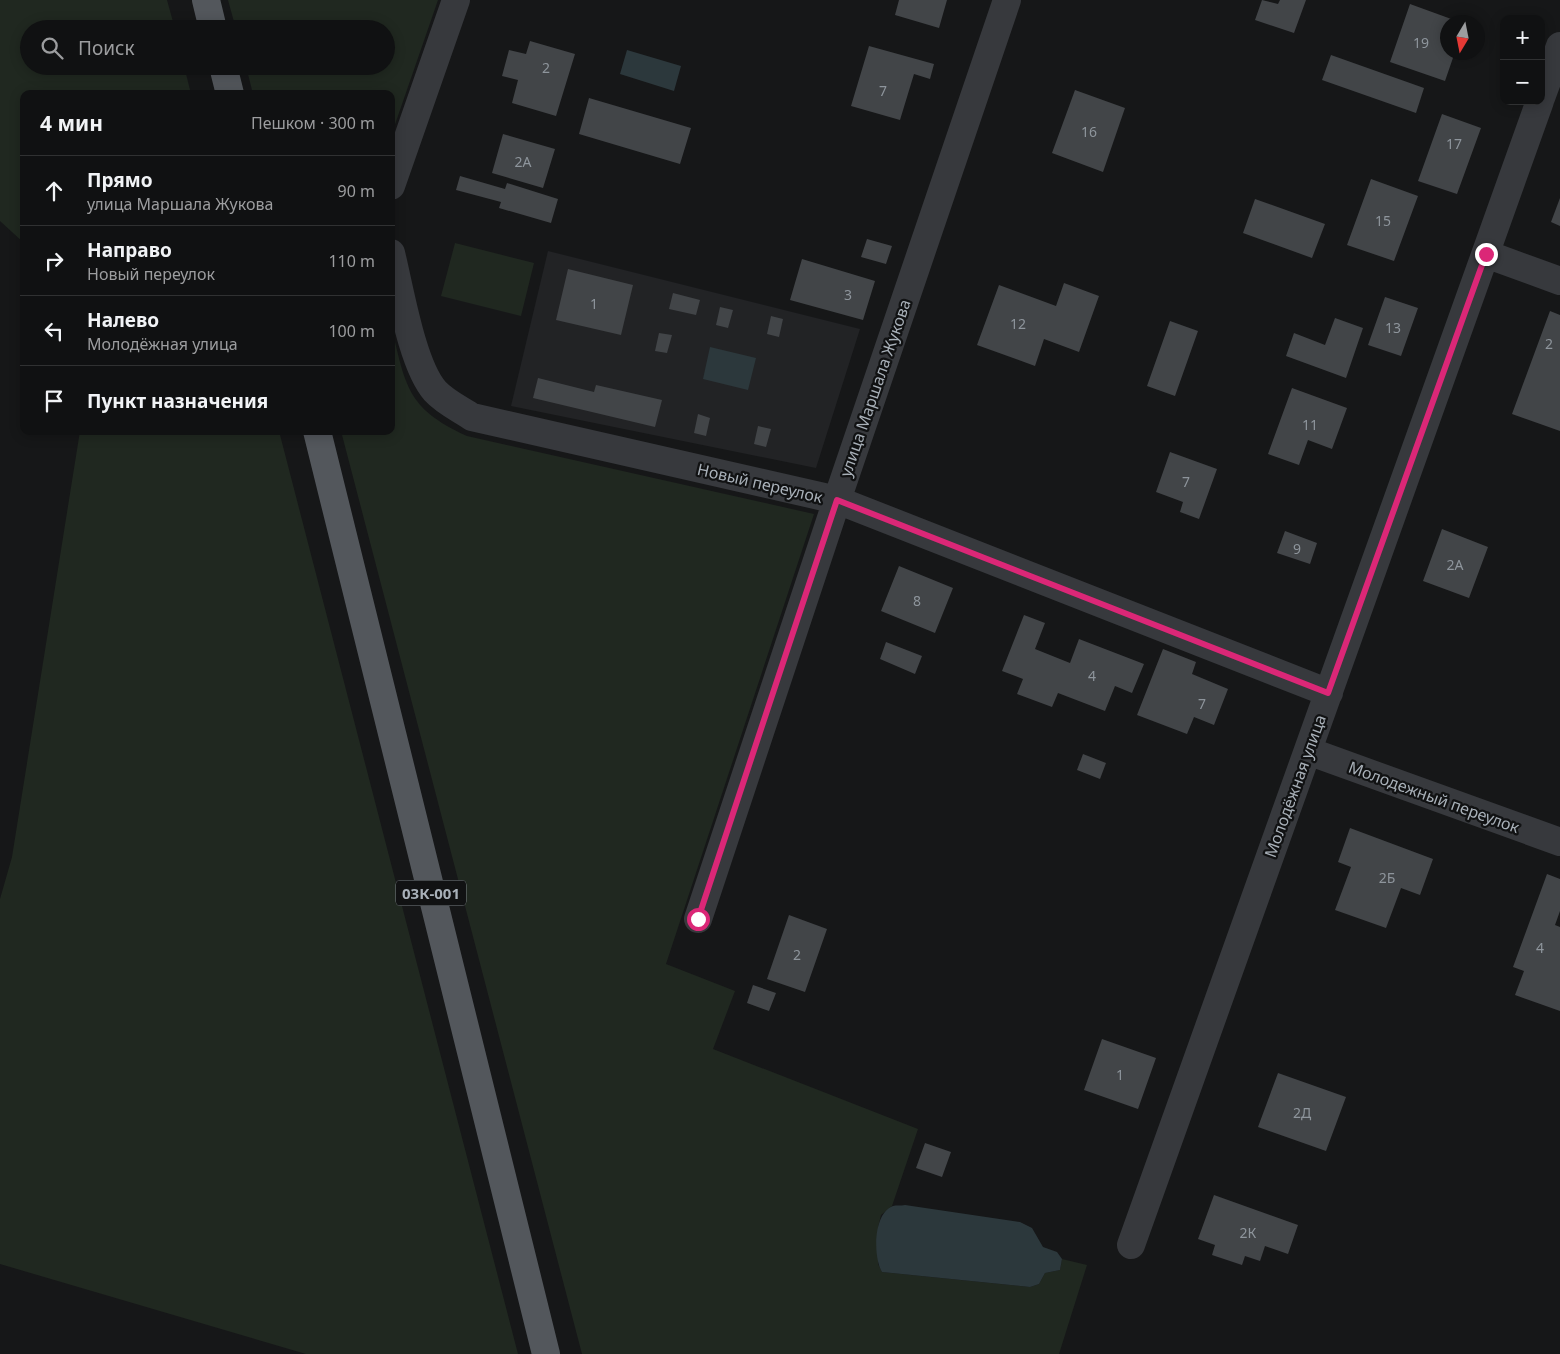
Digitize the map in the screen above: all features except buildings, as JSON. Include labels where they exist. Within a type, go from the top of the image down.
[{"type":"main road","points":[[206,0],[211,20]]},
{"type":"main road","points":[[225,75],[229,90]]},
{"type":"main road","name":"03К-001","points":[[318,435],[546,1354]]},
{"type":"street","points":[[395,175],[456,0]]},
{"type":"street","name":"улица Маршала Жукова","points":[[698,919],[837,500],[1007,0]]},
{"type":"street","name":"Молодёжная улица","points":[[1545,89],[1560,46]]},
{"type":"street","name":"Молодёжная улица","points":[[1131,1245],[1539,105]]},
{"type":"street","points":[[1486,254],[1560,281]]},
{"type":"street","name":"Новый переулок","points":[[395,268],[423,372],[435,390],[472,417],[837,500],[1328,693]]},
{"type":"street","name":"Молодежный переулок","points":[[1308,751],[1560,842]]},
{"type":"shaded area","points":[[0,0],[167,0],[173,20],[20,20],[20,75],[186,75],[190,90],[20,90],[20,239],[0,221]]},
{"type":"shaded area","points":[[228,0],[438,0],[395,124],[395,90],[252,90],[248,75],[395,75],[395,20],[234,20]]},
{"type":"shaded area","points":[[627,50],[681,66],[674,91],[620,74]]},
{"type":"shaded area","points":[[455,243],[534,263],[521,316],[441,296]]},
{"type":"shaded area","points":[[548,251],[860,329],[816,468],[511,406]]},
{"type":"shaded area","points":[[395,341],[406,380],[420,405],[447,426],[467,436],[814,514],[666,964],[735,991],[713,1049],[918,1129],[892,1206],[881,1215],[878,1227],[878,1264],[882,1272],[1030,1287],[1039,1284],[1045,1273],[1060,1270],[1062,1259],[1087,1265],[1059,1354],[582,1354],[342,435],[395,435]]},
{"type":"shaded area","points":[[710,347],[756,358],[748,390],[703,379]]},
{"type":"shaded area","points":[[79,435],[280,435],[518,1354],[306,1354],[0,1264],[0,899],[12,857]]},
{"type":"shaded area","points":[[905,1205],[1020,1222],[1032,1228],[1043,1247],[1057,1252],[1062,1259],[1060,1270],[1045,1273],[1039,1284],[1030,1287],[882,1272],[876,1246],[878,1226],[886,1210],[893,1206]]},
{"type":"route","points":[[698,919],[837,500],[1328,693],[1486,254]]}]
